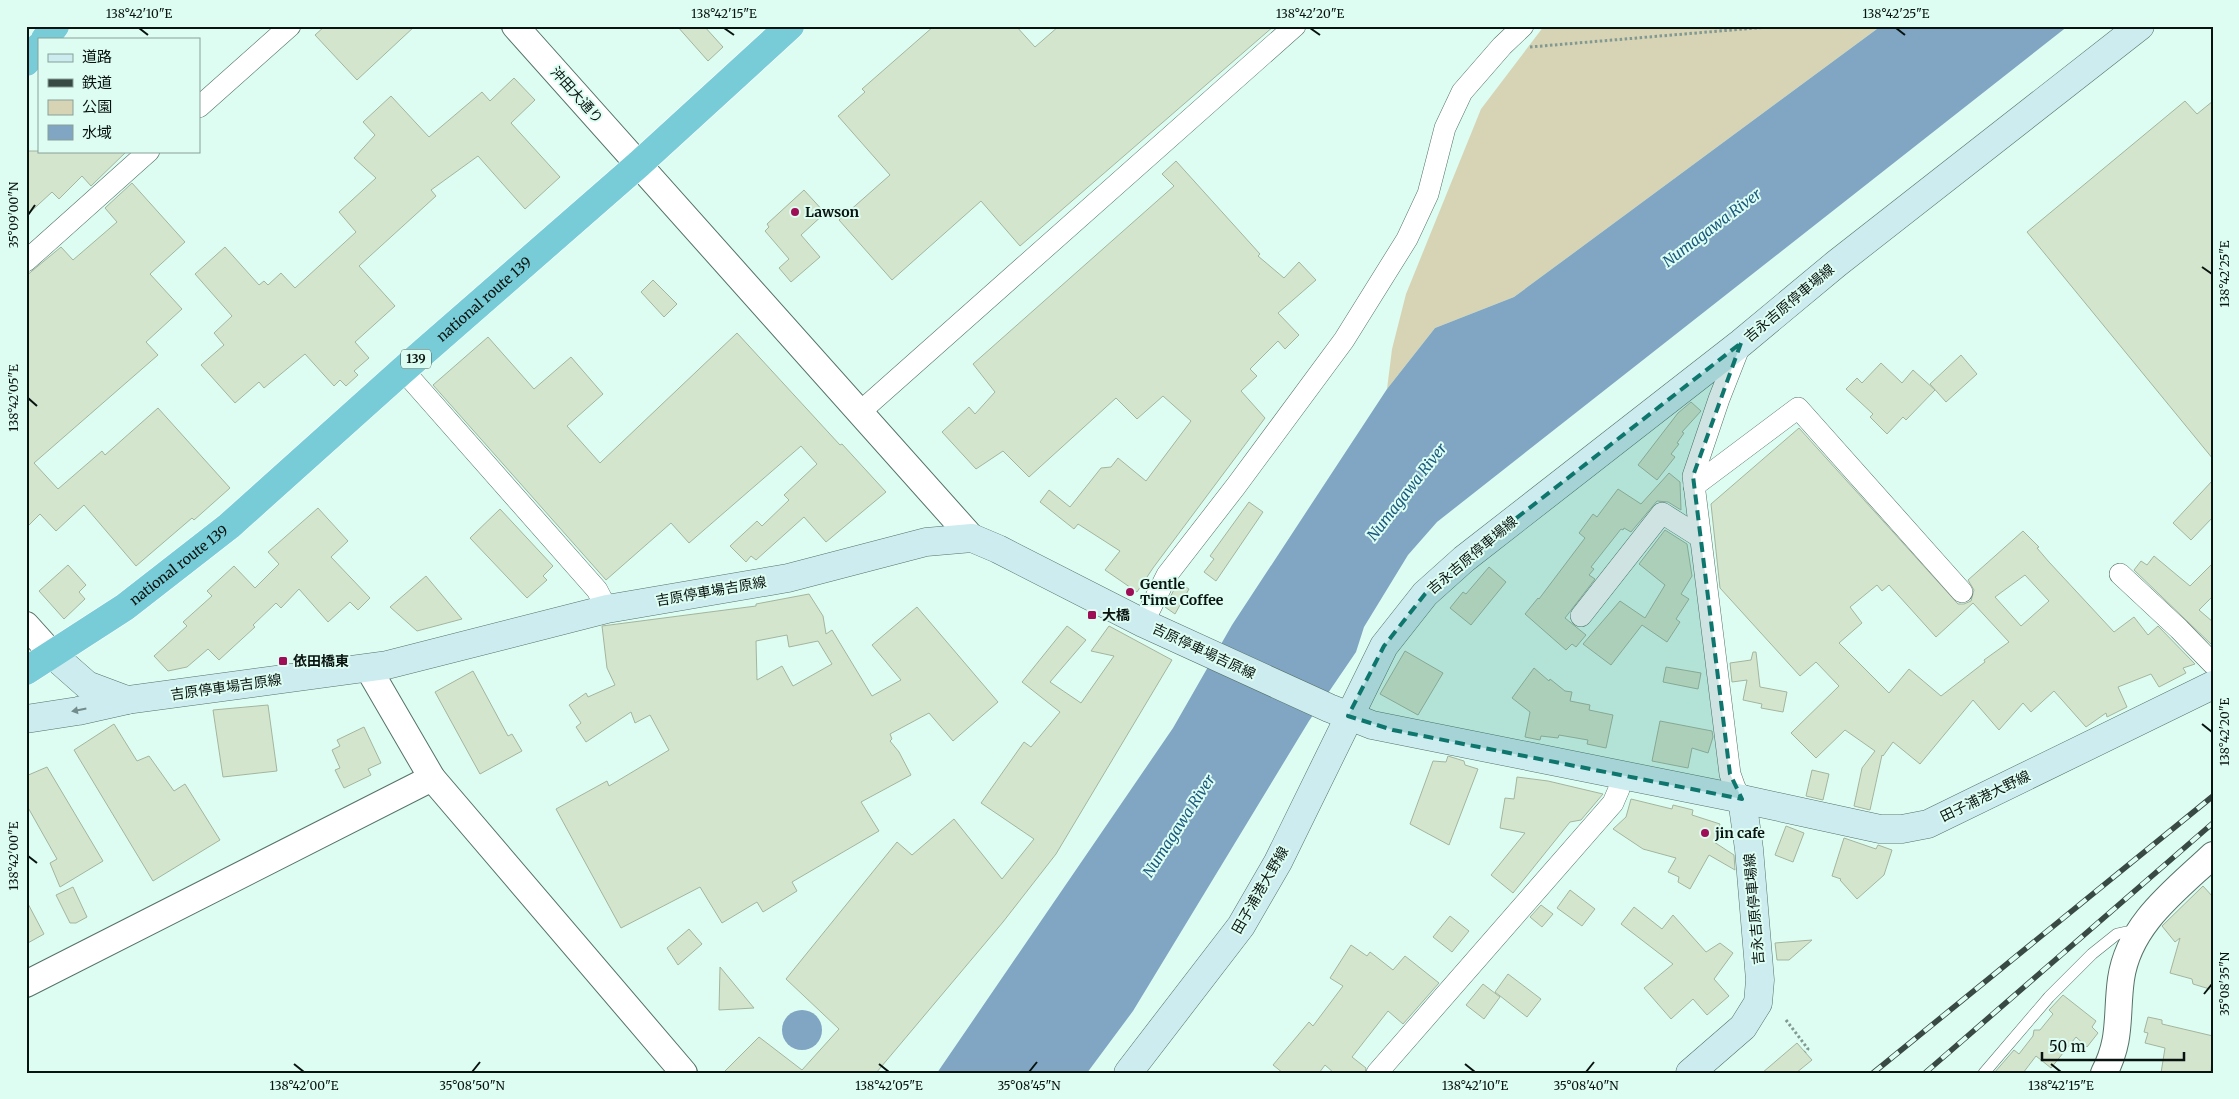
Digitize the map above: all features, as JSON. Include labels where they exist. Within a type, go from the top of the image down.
[{"type":"highway","points":[[46,38],[55,26]]},
{"type":"highway","name":"national route 139","points":[[26,671],[125,607],[229,526],[403,370],[639,164],[790,26]]},
{"type":"highway","points":[[26,62],[38,48]]},
{"type":"main road","name":"吉永吉原停車場線","points":[[1339,712],[1384,646],[1425,594],[1464,559],[1741,343],[1836,264],[2140,26]]},
{"type":"main road","name":"吉原停車場吉原線","points":[[53,655],[87,685],[127,700],[368,668],[406,661],[607,609],[788,578],[926,542],[972,538],[991,545],[1143,623],[1339,712]]},
{"type":"main road","name":"田子浦港大野線","points":[[1742,799],[1880,829],[1902,829],[1928,824],[2213,685]]},
{"type":"main road","points":[[26,719],[78,711],[127,700]]},
{"type":"main road","points":[[1339,712],[1393,730],[1742,799]]},
{"type":"main road","name":"田子浦港大野線","points":[[1128,1073],[1241,926],[1278,862],[1339,712]]},
{"type":"main road","name":"吉永吉原停車場線","points":[[1690,1073],[1743,1027],[1758,1003],[1760,980],[1742,799]]},
{"type":"street","points":[[200,106],[290,26]]},
{"type":"street","name":"沖田大通り","points":[[515,26],[972,538]]},
{"type":"street","points":[[860,412],[1295,26]]},
{"type":"street","points":[[1143,623],[1166,574],[1236,486],[1344,340],[1410,231],[1428,194],[1445,128],[1462,92],[1502,46],[1523,26]]},
{"type":"street","points":[[26,261],[149,152]]},
{"type":"street","points":[[1741,343],[1719,399],[1693,476],[1730,774],[1735,788],[1742,799]]},
{"type":"street","points":[[403,370],[597,590],[607,609]]},
{"type":"street","points":[[1694,486],[1798,408],[1962,592]]},
{"type":"street","points":[[1581,616],[1662,513],[1700,537]]},
{"type":"street","points":[[2120,574],[2179,629],[2213,664]]},
{"type":"street","points":[[26,625],[53,655]]},
{"type":"street","points":[[368,668],[432,778],[684,1073]]},
{"type":"street","points":[[1378,1073],[1613,803],[1619,789],[1620,774]]},
{"type":"street","points":[[26,984],[432,778]]},
{"type":"street","points":[[2104,1073],[2117,1040],[2123,972],[2128,952],[2136,935],[2147,919],[2213,855]]},
{"type":"lane","points":[[1984,1073],[2049,997],[2092,954],[2117,934],[2126,932],[2136,935]]},
{"type":"path","points":[[1502,46],[1520,47],[1779,26]]},
{"type":"path","points":[[1786,1020],[1808,1049],[1805,1052]]},
{"type":"highlighted area","points":[[1741,343],[1693,476],[1730,774],[1742,799],[1393,730],[1348,716],[1384,646],[1425,594],[1464,559]]},
{"type":"green space","points":[[1544,26],[1881,26],[1514,297],[1435,328],[1387,389],[1392,349],[1406,294],[1481,109]]},
{"type":"water","name":"Numagawa River","points":[[1881,26],[2068,26],[1437,522],[1408,555],[1364,627],[1356,652],[1309,721],[1133,1011],[1087,1073],[937,1073],[1173,728],[1232,625],[1387,389],[1435,328],[1514,297]]},
{"type":"water","points":[[802,1010],[816,1016],[822,1030],[816,1044],[802,1050],[788,1044],[782,1030],[788,1016]]},
{"type":"building","points":[[325,26],[415,26],[357,80],[315,35]]},
{"type":"building","points":[[677,26],[704,26],[723,47],[708,61]]},
{"type":"building","points":[[934,26],[1016,26],[1035,47],[1059,26],[1274,26],[1020,246],[981,201],[892,280],[839,220],[890,175],[838,116],[865,92],[862,89]]},
{"type":"building","points":[[514,78],[535,100],[511,123],[560,177],[525,209],[478,156],[431,190],[436,196],[359,266],[395,306],[355,342],[369,358],[354,371],[358,375],[346,386],[340,380],[334,386],[305,354],[264,388],[259,382],[235,403],[201,365],[224,345],[214,333],[232,316],[195,274],[225,247],[259,285],[264,281],[268,285],[281,273],[295,288],[356,232],[339,212],[376,178],[354,158],[375,135],[363,122],[391,96],[429,137],[482,92],[490,101]]},
{"type":"building","points":[[2185,101],[2197,114],[2213,101],[2213,459],[2027,232]]},
{"type":"building","points":[[26,151],[126,152],[91,186],[82,176],[59,199],[52,192],[26,216]]},
{"type":"building","points":[[1176,161],[1260,254],[1258,256],[1284,278],[1299,262],[1316,280],[1278,313],[1299,335],[1285,349],[1278,341],[1250,369],[1257,376],[1241,391],[1265,418],[1137,592],[1105,570],[1120,551],[1078,524],[1074,529],[1040,502],[1049,490],[1070,507],[1101,468],[1111,467],[1118,458],[1146,481],[1191,421],[1163,396],[1137,419],[1116,398],[1029,477],[1003,451],[976,469],[942,432],[969,407],[975,414],[995,392],[973,364],[1174,186],[1162,174]]},
{"type":"building","points":[[132,183],[185,242],[150,274],[182,309],[146,342],[158,355],[34,463],[58,489],[102,451],[105,455],[158,408],[230,488],[194,520],[192,518],[136,566],[84,505],[56,531],[40,514],[26,528],[26,276],[61,247],[73,260],[117,222],[105,208]]},
{"type":"building","points":[[804,190],[825,213],[801,235],[820,257],[791,282],[779,268],[789,259],[765,231],[769,227],[767,224]]},
{"type":"building","points":[[653,280],[677,304],[664,317],[641,292]]},
{"type":"building","points":[[737,333],[886,492],[826,542],[804,517],[756,560],[751,556],[746,562],[730,546],[757,521],[762,526],[789,500],[784,495],[817,464],[801,446],[689,543],[671,523],[606,580],[433,385],[488,337],[534,389],[571,357],[603,394],[567,426],[600,463]]},
{"type":"building","points":[[1961,355],[1977,374],[1946,402],[1930,384]]},
{"type":"building","points":[[1881,363],[1902,383],[1913,370],[1935,390],[1906,420],[1903,417],[1887,434],[1870,417],[1873,414],[1846,389],[1857,378],[1862,383]]},
{"type":"building","points":[[1691,402],[1701,411],[1682,432],[1684,433],[1677,443],[1679,444],[1671,454],[1675,457],[1657,480],[1638,465],[1678,413]]},
{"type":"building","points":[[1799,428],[1958,604],[1971,601],[1974,590],[1968,580],[2023,531],[2114,632],[2134,617],[2148,635],[2158,626],[2195,664],[2183,668],[2186,673],[2159,687],[2151,674],[2118,687],[2127,707],[2107,717],[2106,713],[2086,727],[2054,691],[2031,712],[2023,703],[1999,730],[1973,700],[1920,764],[1893,742],[1882,755],[1870,810],[1854,806],[1862,768],[1875,751],[1845,730],[1816,758],[1791,733],[1839,686],[1816,662],[1800,676],[1720,588],[1711,504]],"holes":[[[2025,575],[2049,601],[2021,626],[1995,597]],[[1877,585],[1882,591],[1889,585],[1936,637],[1973,603],[2009,642],[1941,696],[1909,669],[1889,693],[1839,643],[1862,623],[1850,607]]]},
{"type":"building","points":[[1669,473],[1680,482],[1681,510],[1668,502],[1657,501],[1631,532],[1624,528],[1623,530],[1621,529],[1591,567],[1594,569],[1589,575],[1595,579],[1565,618],[1586,635],[1576,647],[1572,644],[1566,650],[1525,614],[1539,599],[1585,538],[1579,533],[1593,514],[1597,517],[1618,489],[1641,504]]},
{"type":"building","points":[[2213,480],[2213,517],[2191,540],[2173,523]]},
{"type":"building","points":[[1249,502],[1263,512],[1216,581],[1204,572],[1214,559],[1210,556]]},
{"type":"building","points":[[318,508],[348,541],[331,557],[370,598],[358,610],[350,602],[328,622],[299,589],[281,608],[276,603],[253,625],[255,627],[219,660],[208,649],[187,667],[168,671],[154,656],[187,626],[183,622],[212,596],[207,591],[234,566],[255,588],[279,564],[268,552]]},
{"type":"building","points":[[500,509],[553,566],[543,576],[547,580],[527,598],[470,538]]},
{"type":"building","points":[[1665,530],[1687,544],[1692,576],[1681,594],[1689,599],[1676,619],[1680,622],[1667,642],[1642,625],[1611,665],[1583,644],[1620,601],[1645,618],[1665,585],[1639,564]]},
{"type":"building","points":[[2154,556],[2190,586],[2213,563],[2213,596],[2199,610],[2213,622],[2213,646],[2134,570],[2141,561],[2147,565]]},
{"type":"building","points":[[68,565],[86,585],[79,592],[85,599],[64,619],[39,591]]},
{"type":"building","points":[[1489,567],[1506,582],[1471,625],[1450,608],[1463,592],[1466,594]]},
{"type":"building","points":[[426,576],[462,619],[417,631],[390,607]]},
{"type":"building","points":[[1178,582],[1189,589],[1175,614],[1165,607]]},
{"type":"building","points":[[809,594],[823,616],[826,634],[832,630],[872,696],[901,680],[872,645],[917,607],[998,702],[953,741],[929,713],[890,734],[892,739],[890,741],[899,752],[911,775],[861,802],[879,831],[792,882],[797,891],[763,912],[757,902],[722,923],[700,887],[621,928],[556,809],[607,781],[609,786],[669,750],[650,715],[635,723],[631,712],[586,742],[576,727],[581,723],[569,705],[586,693],[588,697],[615,685],[607,668],[602,626],[756,606],[756,604]],"holes":[[[787,635],[789,647],[818,641],[832,664],[793,686],[782,666],[757,680],[756,641]]]},
{"type":"building","points":[[1067,626],[1086,640],[1050,682],[1081,703],[1114,656],[1091,651],[1109,626],[1172,660],[1056,854],[1003,922],[876,1073],[723,1073],[759,1037],[802,1070],[839,1029],[786,979],[897,842],[912,855],[954,819],[1002,879],[1034,839],[981,803],[1024,742],[1031,747],[1060,712],[1022,682]]},
{"type":"building","points":[[1405,651],[1443,673],[1418,715],[1380,694]]},
{"type":"building","points":[[1753,652],[1756,652],[1760,687],[1787,692],[1783,712],[1761,708],[1762,704],[1743,700],[1747,680],[1732,682],[1730,663],[1751,660]]},
{"type":"building","points":[[1666,667],[1701,673],[1698,689],[1663,682]]},
{"type":"building","points":[[1534,668],[1549,681],[1550,679],[1565,691],[1572,692],[1570,701],[1590,705],[1589,710],[1613,715],[1606,748],[1587,744],[1588,740],[1559,735],[1558,738],[1541,736],[1540,740],[1525,737],[1530,712],[1512,698]]},
{"type":"building","points":[[473,671],[508,736],[512,734],[522,751],[480,774],[435,692]]},
{"type":"building","points":[[268,705],[277,771],[223,777],[213,710]]},
{"type":"building","points":[[1660,721],[1712,731],[1713,737],[1708,753],[1692,748],[1688,768],[1652,761]]},
{"type":"building","points":[[114,724],[137,761],[149,756],[174,791],[185,784],[220,840],[153,881],[74,750]]},
{"type":"building","points":[[364,727],[381,763],[368,769],[371,775],[344,788],[335,770],[340,768],[332,750],[340,746],[337,740]]},
{"type":"building","points":[[1448,756],[1464,761],[1465,765],[1478,769],[1449,845],[1410,824],[1433,761],[1446,762]]},
{"type":"building","points":[[47,767],[103,861],[60,887],[50,863],[57,859],[26,804],[26,776]]},
{"type":"building","points":[[1812,770],[1829,774],[1823,800],[1806,796]]},
{"type":"building","points":[[1517,777],[1548,781],[1603,794],[1581,820],[1570,822],[1513,893],[1491,875],[1525,833],[1500,828],[1505,798],[1514,799]]},
{"type":"building","points":[[1631,799],[1672,809],[1673,805],[1693,810],[1692,815],[1720,824],[1714,842],[1734,855],[1735,870],[1709,855],[1690,889],[1678,882],[1679,877],[1668,872],[1676,858],[1643,849],[1613,829],[1626,817]]},
{"type":"building","points":[[1786,826],[1804,833],[1793,862],[1775,855]]},
{"type":"building","points":[[1844,838],[1876,849],[1878,845],[1892,850],[1884,875],[1857,899],[1841,879],[1832,876]]},
{"type":"building","points":[[2203,886],[2213,897],[2213,990],[2193,984],[2192,979],[2170,973],[2180,938],[2175,942],[2162,926]]},
{"type":"building","points":[[73,887],[87,917],[76,923],[70,923],[56,895]]},
{"type":"building","points":[[1570,890],[1595,909],[1582,926],[1557,908]]},
{"type":"building","points":[[26,900],[44,934],[26,944]]},
{"type":"building","points":[[1541,905],[1553,914],[1542,927],[1530,917]]},
{"type":"building","points":[[1634,907],[1662,929],[1673,915],[1706,952],[1720,943],[1733,953],[1714,979],[1729,996],[1707,1015],[1693,999],[1671,1019],[1644,988],[1673,964],[1621,924]]},
{"type":"building","points":[[1450,916],[1469,931],[1452,952],[1433,937]]},
{"type":"building","points":[[689,929],[702,944],[678,965],[667,948]]},
{"type":"building","points":[[1812,940],[1789,960],[1777,960],[1775,943]]},
{"type":"building","points":[[1351,945],[1367,956],[1370,952],[1393,970],[1405,956],[1439,983],[1403,1024],[1388,1011],[1352,1057],[1366,1068],[1365,1073],[1334,1073],[1325,1065],[1319,1073],[1283,1073],[1273,1065],[1309,1022],[1313,1026],[1343,986],[1330,978]]},
{"type":"building","points":[[720,967],[754,1008],[719,1010]]},
{"type":"building","points":[[1508,974],[1541,999],[1527,1017],[1495,992]]},
{"type":"building","points":[[1483,984],[1500,997],[1484,1019],[1466,1005]]},
{"type":"building","points":[[2063,995],[2096,1021],[2092,1027],[2098,1033],[2087,1047],[2076,1037],[2051,1068],[2036,1056],[2023,1073],[1994,1073],[2014,1050],[2019,1054],[2033,1036],[2034,1030],[2040,1030],[2053,1014],[2049,1010]]},
{"type":"building","points":[[2148,1017],[2162,1020],[2162,1024],[2213,1036],[2211,1073],[2161,1073],[2165,1048],[2145,1043],[2148,1033],[2144,1032]]},
{"type":"building","points":[[1797,1043],[1812,1060],[1796,1073],[1762,1073]]},
{"type":"railway","points":[[1873,1073],[2213,796]]},
{"type":"railway","points":[[1925,1073],[2213,823]]},
{"type":"place","name":"Lawson","points":[[795,212]]},
{"type":"place","name":"Gentle Time Coffee","points":[[1130,592]]},
{"type":"place","name":"大橋","points":[[1092,615]]},
{"type":"place","name":"依田橋東","points":[[283,661]]},
{"type":"place","name":"jin cafe","points":[[1705,833]]}]
